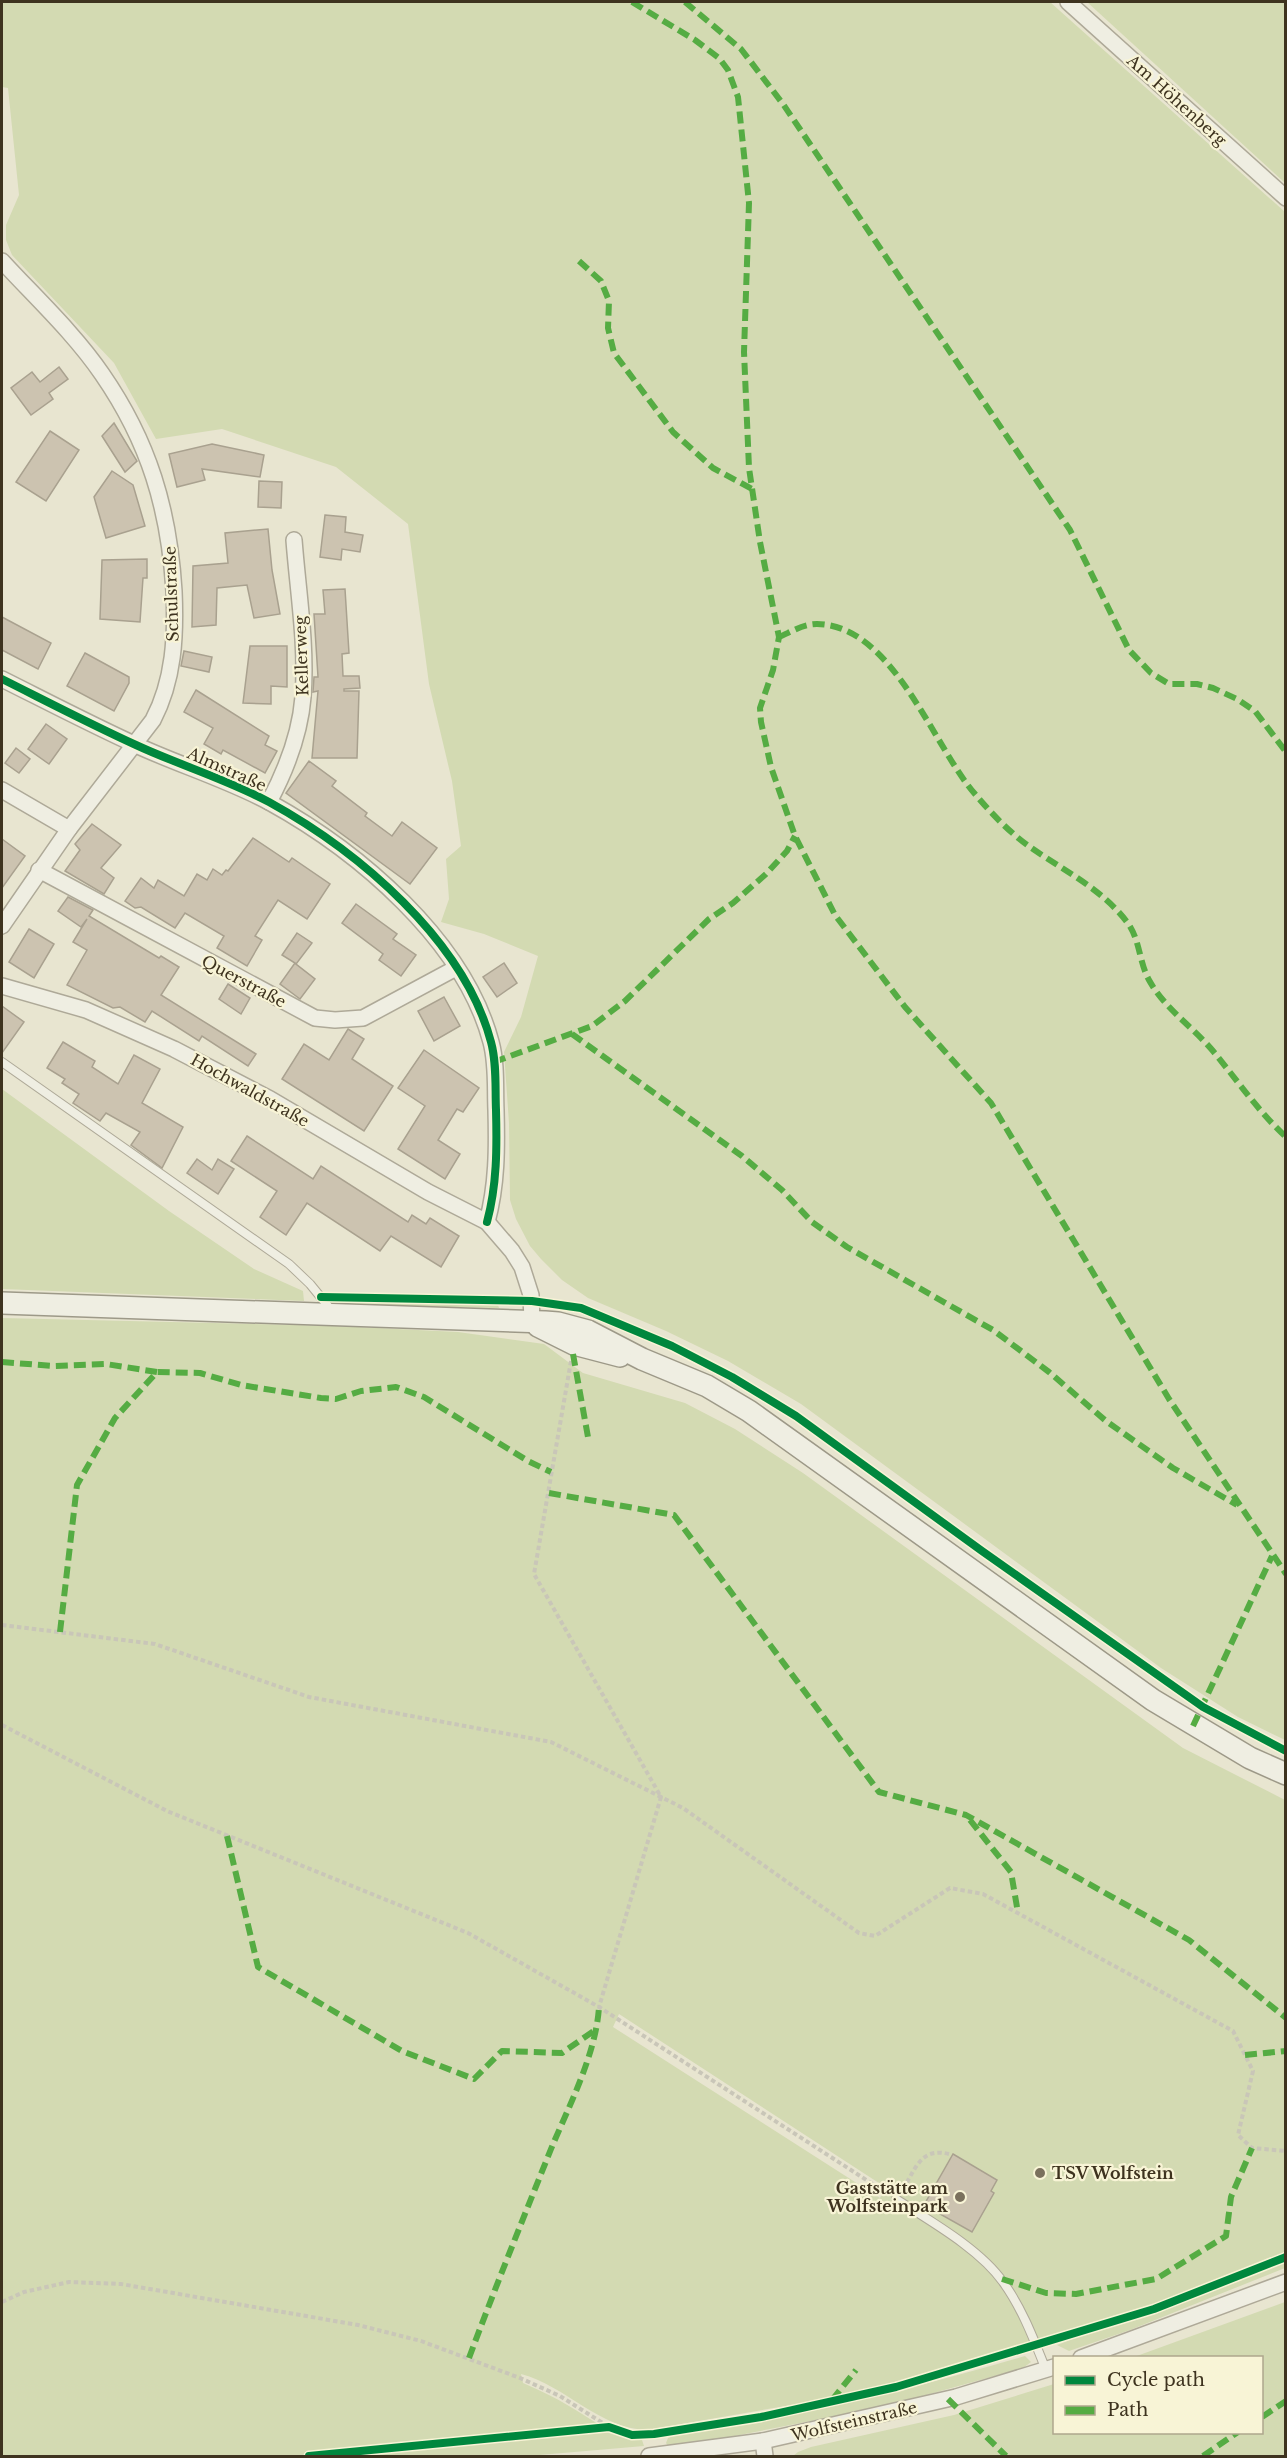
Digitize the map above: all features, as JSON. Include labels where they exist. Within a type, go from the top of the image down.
[{"type":"main road","points":[[2,1303],[558,1323],[576,1327],[642,1359],[707,1386],[749,1411],[1153,1700],[1250,1758],[1286,1774]]},
{"type":"street","name":"Am Höhenberg","points":[[1068,2],[1286,198]]},
{"type":"street","name":"Schulstraße","points":[[2,261],[102,374],[142,442],[159,490],[172,554],[175,634],[171,667],[161,705],[136,745],[69,829],[2,926]]},
{"type":"street","name":"Kellerweg","points":[[269,802],[290,759],[303,699],[304,668],[294,540]]},
{"type":"street","name":"Almstraße","points":[[2,679],[136,745],[269,802],[371,872],[424,924],[456,968],[491,1043],[494,1062],[496,1172],[487,1222]]},
{"type":"street","points":[[2,790],[69,829]]},
{"type":"street","name":"Querstraße","points":[[39,870],[315,1018],[335,1020],[363,1018],[456,968]]},
{"type":"street","name":"Hochwaldstraße","points":[[2,986],[86,1011],[174,1049],[261,1094],[428,1192],[487,1222]]},
{"type":"street","points":[[487,1222],[512,1251],[525,1274],[531,1295],[532,1322]]},
{"type":"street","points":[[1086,2356],[1286,2282]]},
{"type":"street","name":"Wolfsteinstraße","points":[[649,2457],[764,2449],[1009,2383],[1050,2368]]},
{"type":"lane","points":[[2,1062],[289,1264],[310,1284],[334,1314]]},
{"type":"lane","points":[[896,2199],[966,2246],[1002,2279],[1050,2368]]},
{"type":"path","points":[[573,1354],[534,1574],[661,1797],[599,2007]]},
{"type":"path","points":[[2,1625],[155,1644],[309,1697],[551,1742],[683,1808],[859,1933],[875,1936],[950,1888],[983,1894],[1233,2031],[1253,2071],[1238,2135],[1252,2148],[1286,2151]]},
{"type":"path","points":[[2,1725],[167,1811],[468,1933],[599,2007],[896,2199],[925,2156],[936,2152],[949,2154]]},
{"type":"path","points":[[2,2302],[24,2292],[69,2282],[121,2284],[358,2325],[421,2341],[510,2374],[560,2396],[609,2427]]},
{"type":"green space","points":[[2,2],[1050,2],[1285,212],[1285,1740],[1238,1717],[1161,1668],[801,1404],[728,1361],[666,1331],[588,1298],[562,1280],[530,1246],[516,1219],[510,1200],[509,1123],[504,1052],[521,1017],[538,956],[484,934],[441,922],[449,899],[446,859],[461,846],[452,781],[429,684],[408,524],[336,467],[222,429],[156,439],[114,363],[12,255],[6,240],[6,225],[19,195],[8,88],[2,87]]},
{"type":"green space","points":[[1087,2],[1285,2],[1285,183]]},
{"type":"green space","points":[[2,1089],[169,1211],[254,1269],[303,1291],[304,1301],[2,1289]]},
{"type":"green space","points":[[333,1299],[489,1304],[498,1305],[499,1308],[337,1305],[332,1303]]},
{"type":"green space","points":[[2,1318],[337,1326],[458,1332],[544,1344],[583,1373],[685,1403],[735,1429],[803,1473],[1183,1748],[1285,1800],[1285,2268],[1130,2330],[1069,2351],[1057,2345],[1091,2332],[1088,2324],[916,2377],[809,2402],[647,2430],[614,2423],[553,2388],[521,2374],[523,2383],[613,2431],[642,2440],[644,2446],[528,2456],[2,2456]],"holes":[[[619,2014],[885,2187],[880,2198],[613,2027]]]},
{"type":"green space","points":[[1285,2302],[1285,2456],[793,2456],[811,2447],[954,2415],[1053,2384],[1053,2434],[1263,2434],[1263,2356],[1137,2356]]},
{"type":"green space","points":[[1025,2356],[1031,2362],[1023,2368],[883,2407],[683,2446],[669,2447],[666,2443],[668,2438],[677,2435],[852,2402]]},
{"type":"building","points":[[59,367],[68,379],[49,393],[53,399],[31,415],[11,388],[32,372],[40,382]]},
{"type":"building","points":[[114,423],[137,461],[125,472],[102,436]]},
{"type":"building","points":[[50,431],[79,450],[46,501],[16,482]]},
{"type":"building","points":[[212,444],[264,455],[260,477],[202,469],[205,480],[177,487],[169,454]]},
{"type":"building","points":[[112,471],[133,485],[145,526],[106,538],[94,497]]},
{"type":"building","points":[[259,481],[282,482],[281,508],[258,507]]},
{"type":"building","points":[[325,515],[346,517],[345,532],[363,535],[360,552],[342,549],[341,560],[320,557]]},
{"type":"building","points":[[268,529],[280,614],[254,618],[247,585],[217,588],[216,625],[192,627],[193,566],[228,563],[225,533]]},
{"type":"building","points":[[147,559],[147,578],[143,578],[140,622],[100,619],[102,560]]},
{"type":"building","points":[[345,589],[349,653],[342,654],[343,676],[359,676],[360,688],[344,689],[344,691],[359,691],[357,758],[312,758],[318,691],[313,692],[314,677],[318,677],[314,614],[325,614],[323,590]]},
{"type":"building","points":[[2,617],[51,643],[38,669],[2,650]]},
{"type":"building","points":[[250,646],[287,646],[287,687],[271,686],[271,704],[243,703]]},
{"type":"building","points":[[184,651],[212,657],[209,672],[181,666]]},
{"type":"building","points":[[85,653],[129,677],[129,683],[114,711],[67,686]]},
{"type":"building","points":[[196,690],[269,736],[265,745],[277,751],[265,773],[223,750],[221,754],[204,744],[213,728],[184,712]]},
{"type":"building","points":[[46,724],[67,739],[49,764],[28,749]]},
{"type":"building","points":[[16,748],[30,759],[19,773],[5,763]]},
{"type":"building","points":[[309,761],[336,781],[332,786],[367,813],[365,816],[392,836],[402,822],[437,848],[410,884],[286,793]]},
{"type":"building","points":[[92,824],[121,845],[101,868],[114,878],[104,894],[65,871],[80,850],[75,844]]},
{"type":"building","points":[[253,838],[289,862],[292,858],[330,884],[307,919],[278,900],[255,936],[262,940],[247,966],[217,948],[224,936],[185,913],[175,928],[141,907],[135,908],[125,901],[141,878],[154,888],[158,880],[184,896],[197,874],[207,880],[213,869],[222,875],[226,870],[228,871]]},
{"type":"building","points":[[2,839],[25,856],[2,888]]},
{"type":"building","points":[[68,897],[93,910],[89,916],[159,958],[161,956],[179,967],[161,995],[256,1054],[248,1066],[202,1036],[199,1041],[152,1011],[145,1022],[120,1007],[113,1008],[67,985],[87,950],[73,942],[87,919],[81,927],[58,911]]},
{"type":"building","points":[[356,904],[397,934],[393,939],[416,955],[401,976],[379,960],[383,954],[342,923]]},
{"type":"building","points":[[29,929],[54,944],[34,978],[9,962]]},
{"type":"building","points":[[297,933],[312,943],[296,964],[315,979],[300,999],[280,984],[295,963],[282,955]]},
{"type":"building","points":[[504,963],[517,983],[497,997],[483,977]]},
{"type":"building","points":[[228,984],[250,998],[241,1014],[219,999]]},
{"type":"building","points":[[444,997],[460,1026],[434,1041],[418,1011]]},
{"type":"building","points":[[2,1006],[24,1022],[2,1053]]},
{"type":"building","points":[[348,1029],[364,1039],[352,1059],[393,1086],[364,1131],[282,1079],[304,1044],[329,1060]]},
{"type":"building","points":[[63,1042],[95,1061],[92,1067],[118,1084],[134,1055],[160,1069],[142,1103],[183,1127],[162,1168],[131,1145],[140,1132],[106,1113],[100,1121],[73,1103],[79,1094],[62,1083],[65,1079],[47,1068]]},
{"type":"building","points":[[424,1050],[479,1088],[463,1112],[457,1109],[438,1140],[460,1154],[445,1179],[398,1149],[425,1106],[398,1088]]},
{"type":"building","points":[[247,1136],[313,1179],[321,1166],[408,1222],[412,1215],[426,1224],[430,1218],[459,1236],[441,1267],[391,1236],[380,1251],[307,1203],[286,1235],[260,1217],[277,1191],[231,1161]]},
{"type":"building","points":[[197,1159],[212,1170],[218,1159],[234,1169],[218,1194],[187,1173]]},
{"type":"building","name":"Gaststätte am Wolfsteinpark","points":[[953,2154],[997,2180],[991,2191],[994,2193],[972,2232],[924,2205]]},
{"type":"marked path","points":[[632,2],[695,40],[719,58],[728,70],[738,97],[749,203],[744,352],[749,468],[760,542],[779,637],[773,670],[760,708],[761,722],[771,767],[795,836],[835,915],[905,1007],[991,1103],[1169,1399],[1286,1574]]},
{"type":"marked path","points":[[685,2],[741,49],[783,104],[1070,530],[1129,650],[1151,673],[1169,684],[1197,684],[1213,688],[1237,699],[1255,711],[1286,752]]},
{"type":"marked path","points":[[579,261],[601,281],[609,301],[608,328],[614,353],[673,432],[713,468],[752,489]]},
{"type":"marked path","points":[[779,637],[802,627],[817,624],[844,630],[868,644],[909,691],[959,773],[988,808],[1023,841],[1094,890],[1117,910],[1135,936],[1146,973],[1155,990],[1213,1051],[1257,1106],[1286,1137]]},
{"type":"marked path","points":[[494,1062],[592,1026],[625,1001],[709,919],[733,903],[766,874],[787,851],[795,836]]},
{"type":"marked path","points":[[572,1034],[742,1156],[782,1190],[812,1222],[847,1247],[993,1330],[1049,1372],[1106,1421],[1173,1468],[1237,1505]]},
{"type":"marked path","points":[[573,1354],[588,1437]]},
{"type":"marked path","points":[[2,1362],[53,1366],[106,1364],[157,1372]]},
{"type":"marked path","points":[[60,1632],[77,1485],[115,1418],[157,1372],[200,1373],[241,1385],[336,1399],[361,1391],[396,1387],[424,1397],[528,1461],[551,1472]]},
{"type":"marked path","points":[[549,1493],[674,1515],[879,1792],[966,1815],[1189,1940],[1286,2018]]},
{"type":"marked path","points":[[1193,1726],[1272,1556]]},
{"type":"marked path","points":[[970,1820],[1011,1872],[1018,1913]]},
{"type":"marked path","points":[[227,1836],[258,1967],[402,2051],[474,2079],[502,2051],[562,2053],[598,2028]]},
{"type":"marked path","points":[[469,2358],[551,2149],[581,2080],[593,2043],[599,2007]]},
{"type":"marked path","points":[[1245,2055],[1286,2051]]},
{"type":"marked path","points":[[1002,2279],[1046,2293],[1076,2294],[1156,2279],[1226,2236],[1231,2197],[1252,2148]]},
{"type":"marked path","points":[[832,2400],[856,2370]]},
{"type":"marked path","points":[[948,2399],[1006,2456]]},
{"type":"marked path","points":[[1263,2416],[1286,2401]]},
{"type":"marked path","points":[[1203,2456],[1235,2434]]},
{"type":"cycle path","points":[[2,679],[136,745],[236,786],[303,822],[371,873],[403,902],[432,934],[457,968],[477,1004],[493,1050],[496,1152],[495,1180],[487,1222]]},
{"type":"cycle path","points":[[321,1297],[532,1301],[581,1308],[672,1346],[732,1377],[796,1416],[1203,1707],[1286,1751]]},
{"type":"cycle path","points":[[309,2456],[609,2427],[632,2435],[654,2434],[761,2417],[896,2387],[1154,2309],[1286,2257]]},
{"type":"place","name":"TSV Wolfstein","points":[[1040,2173]]},
{"type":"place","name":"Gaststätte am Wolfsteinpark","points":[[960,2197]]}]
